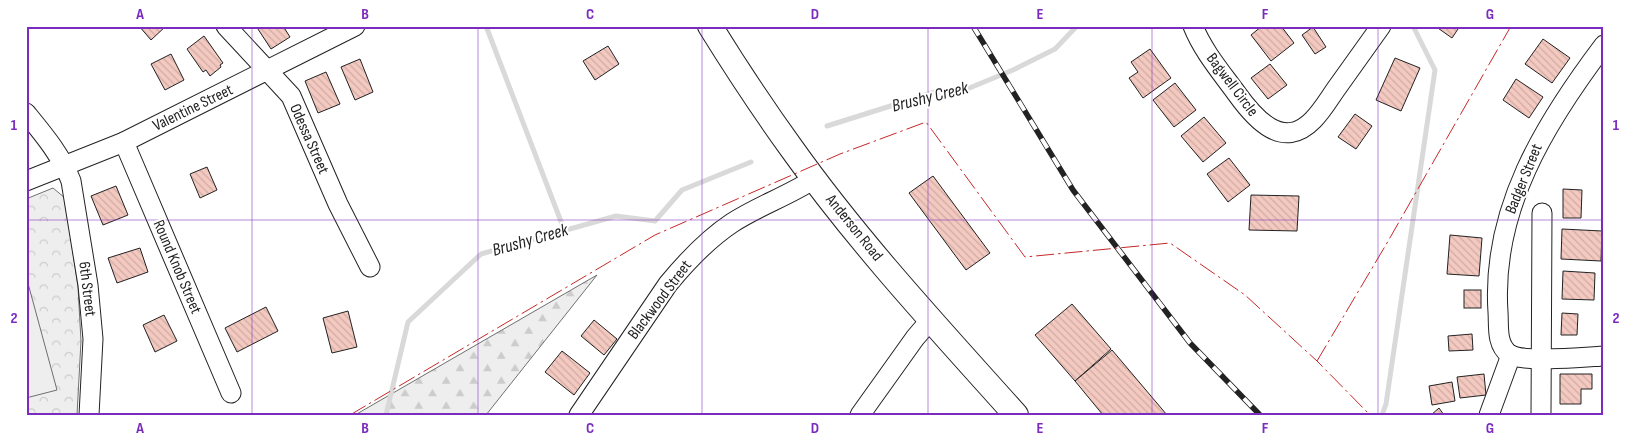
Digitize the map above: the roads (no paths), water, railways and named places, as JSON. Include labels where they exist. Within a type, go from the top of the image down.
[{"type":"main road","name":"Anderson Road","points":[[710,26],[754,95],[814,179],[893,276],[1016,415]]},
{"type":"street","name":"Odessa Street","points":[[226,26],[291,96],[338,204],[370,267]]},
{"type":"street","name":"Valentine Street","points":[[26,181],[124,142],[355,26]]},
{"type":"street","name":"Bagwell Circle","points":[[1193,26],[1199,42],[1252,115],[1264,126],[1277,131],[1291,132],[1298,130],[1316,116],[1381,26]]},
{"type":"street","name":"Badger Street","points":[[1511,355],[1502,347],[1499,340],[1497,302],[1501,252],[1514,198],[1547,127],[1575,84],[1604,45]]},
{"type":"street","name":"6th Street","points":[[26,113],[65,165],[71,181],[88,285],[93,339],[89,415]]},
{"type":"street","name":"Round Knob Street","points":[[124,142],[231,392]]},
{"type":"street","name":"Blackwood Street","points":[[579,415],[652,308],[684,265],[706,243],[733,222],[793,192],[814,179]]},
{"type":"street","points":[[1541,415],[1542,213]]},
{"type":"street","points":[[860,415],[915,338],[932,318]]},
{"type":"street","points":[[1489,415],[1511,355],[1542,359],[1604,356]]},
{"type":"waterway","points":[[486,26],[565,232]]},
{"type":"waterway","name":"Brushy Creek","points":[[827,126],[935,92],[967,89],[1013,70],[1055,49],[1077,26]]},
{"type":"waterway","points":[[1382,415],[1386,404],[1435,70],[1413,26]]},
{"type":"waterway","name":"Brushy Creek","points":[[386,415],[408,322],[481,254],[616,216],[655,221],[682,190],[751,162]]},
{"type":"railway","points":[[973,26],[1073,190],[1190,343],[1260,415]]}]
